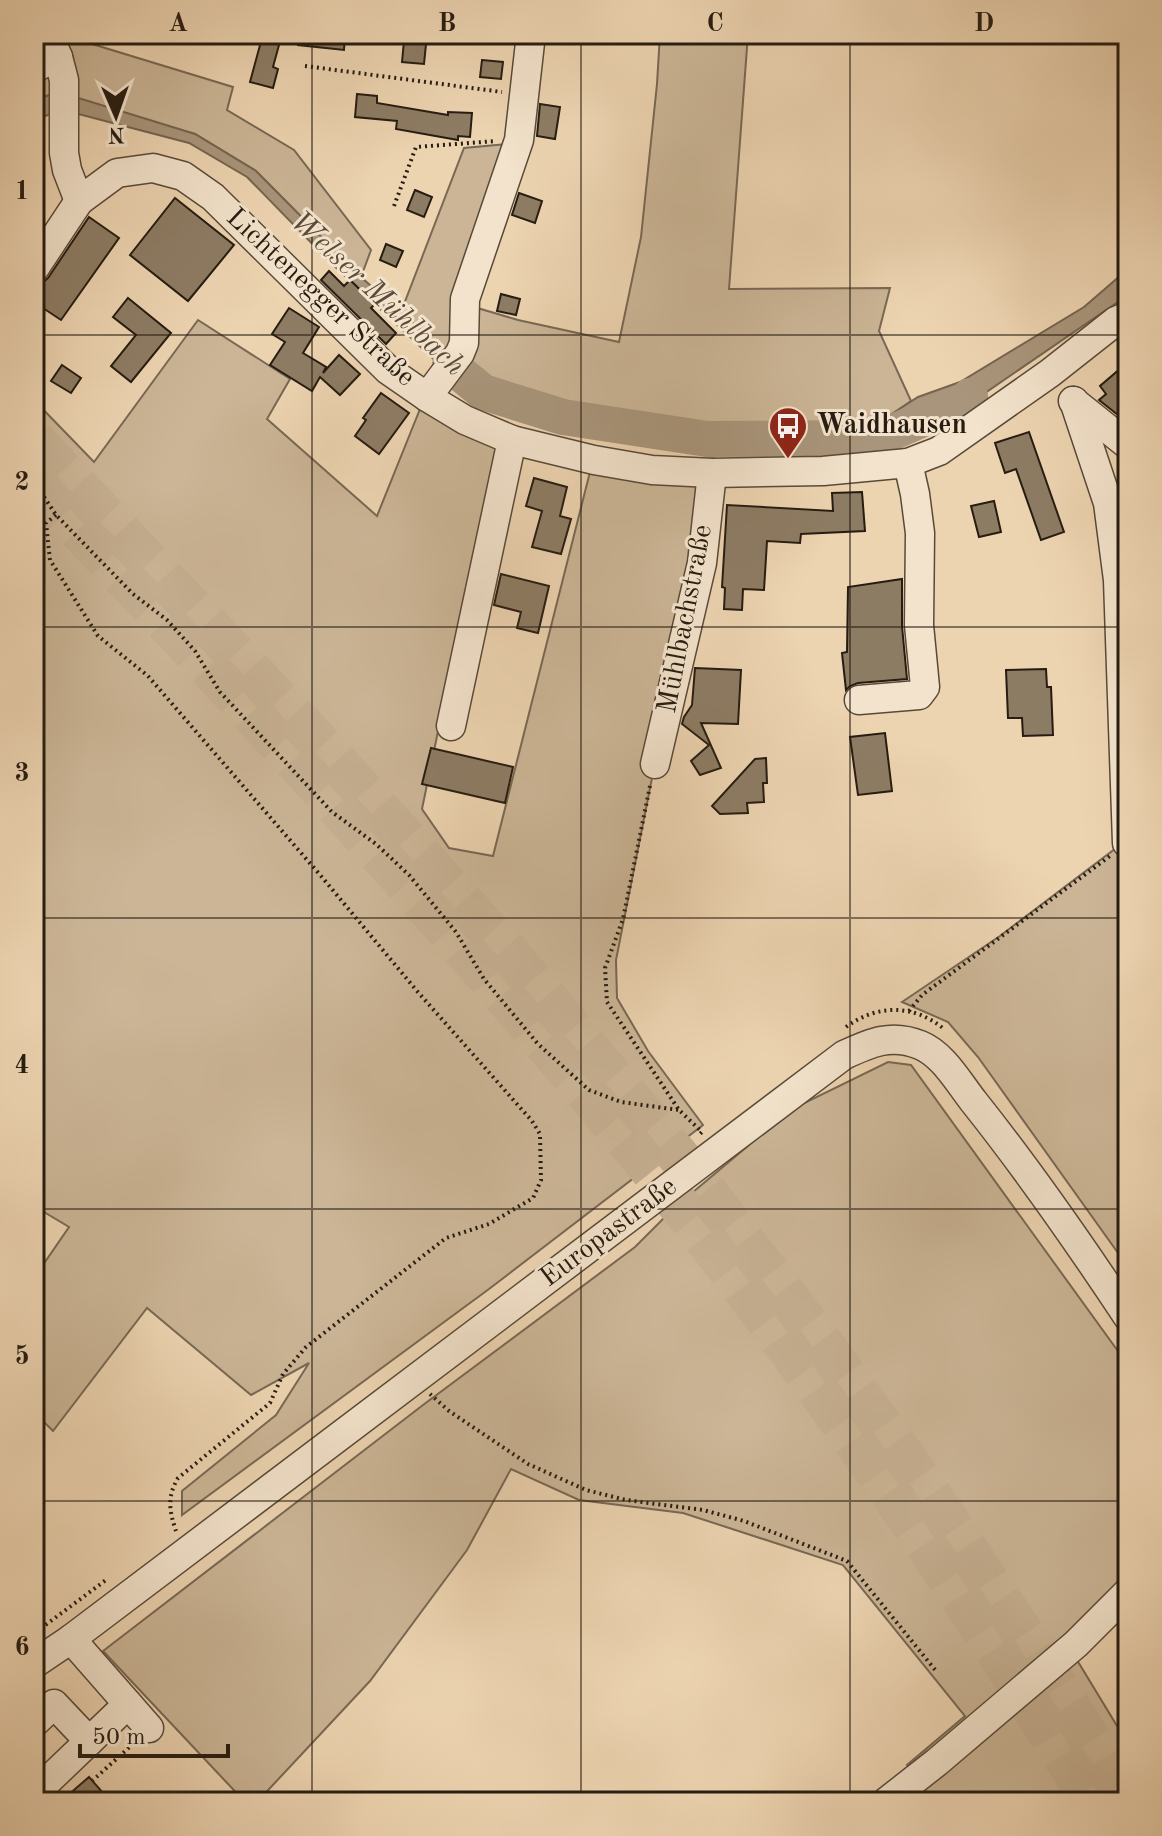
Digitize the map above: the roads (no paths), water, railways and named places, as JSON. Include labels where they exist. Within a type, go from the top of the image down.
[{"type":"street","points":[[434,388],[464,343],[465,299],[519,140],[531,34]]},
{"type":"street","points":[[51,60],[67,170],[79,201]]},
{"type":"street","name":"Lichtenegger Straße","points":[[34,269],[79,201],[117,173],[153,168],[183,176],[213,197],[388,370],[434,388],[465,420],[512,440],[594,460],[652,470],[712,473],[823,471],[908,463],[939,451],[1050,373],[1116,321],[1128,316]]},
{"type":"street","points":[[1050,373],[1074,401],[1128,445]]},
{"type":"street","points":[[1074,401],[1108,503],[1116,565],[1127,843]]},
{"type":"street","points":[[451,726],[512,440]]},
{"type":"street","points":[[859,700],[919,695],[925,687],[919,625],[920,533],[908,463]]},
{"type":"street","name":"Mühlbachstraße","points":[[655,764],[702,563],[712,473]]},
{"type":"street","name":"Europastraße","points":[[34,1664],[844,1055],[872,1042],[901,1038],[923,1046],[942,1062],[1015,1154],[1128,1317]]},
{"type":"street","points":[[886,1802],[1076,1644],[1128,1592]]},
{"type":"street","points":[[71,1639],[149,1728]]},
{"type":"street","points":[[34,1723],[54,1704],[89,1741]]},
{"type":"street","points":[[34,1794],[128,1704]]},
{"type":"water","points":[[49,95],[72,96],[195,134],[256,171],[361,277],[455,361],[490,387],[570,410],[710,431],[878,423],[918,397],[960,382],[1084,307],[1128,269],[1128,295],[982,395],[880,438],[707,439],[563,417],[483,392],[442,367],[329,261],[247,177],[189,143],[67,111],[34,121],[34,101]]},
{"type":"waterway","name":"Welser Mühlbach","points":[[450,365],[483,392],[563,417],[707,439],[880,438],[970,396]]},
{"type":"tunnel","points":[[34,440],[326,750],[513,958],[684,1163],[821,1341],[923,1483],[1041,1661],[1128,1800]]},
{"type":"tunnel","points":[[35,484],[372,846],[503,994],[649,1167],[775,1331],[885,1485],[1092,1802]]},
{"type":"place","name":"Waidhausen","points":[[788,460]]}]
